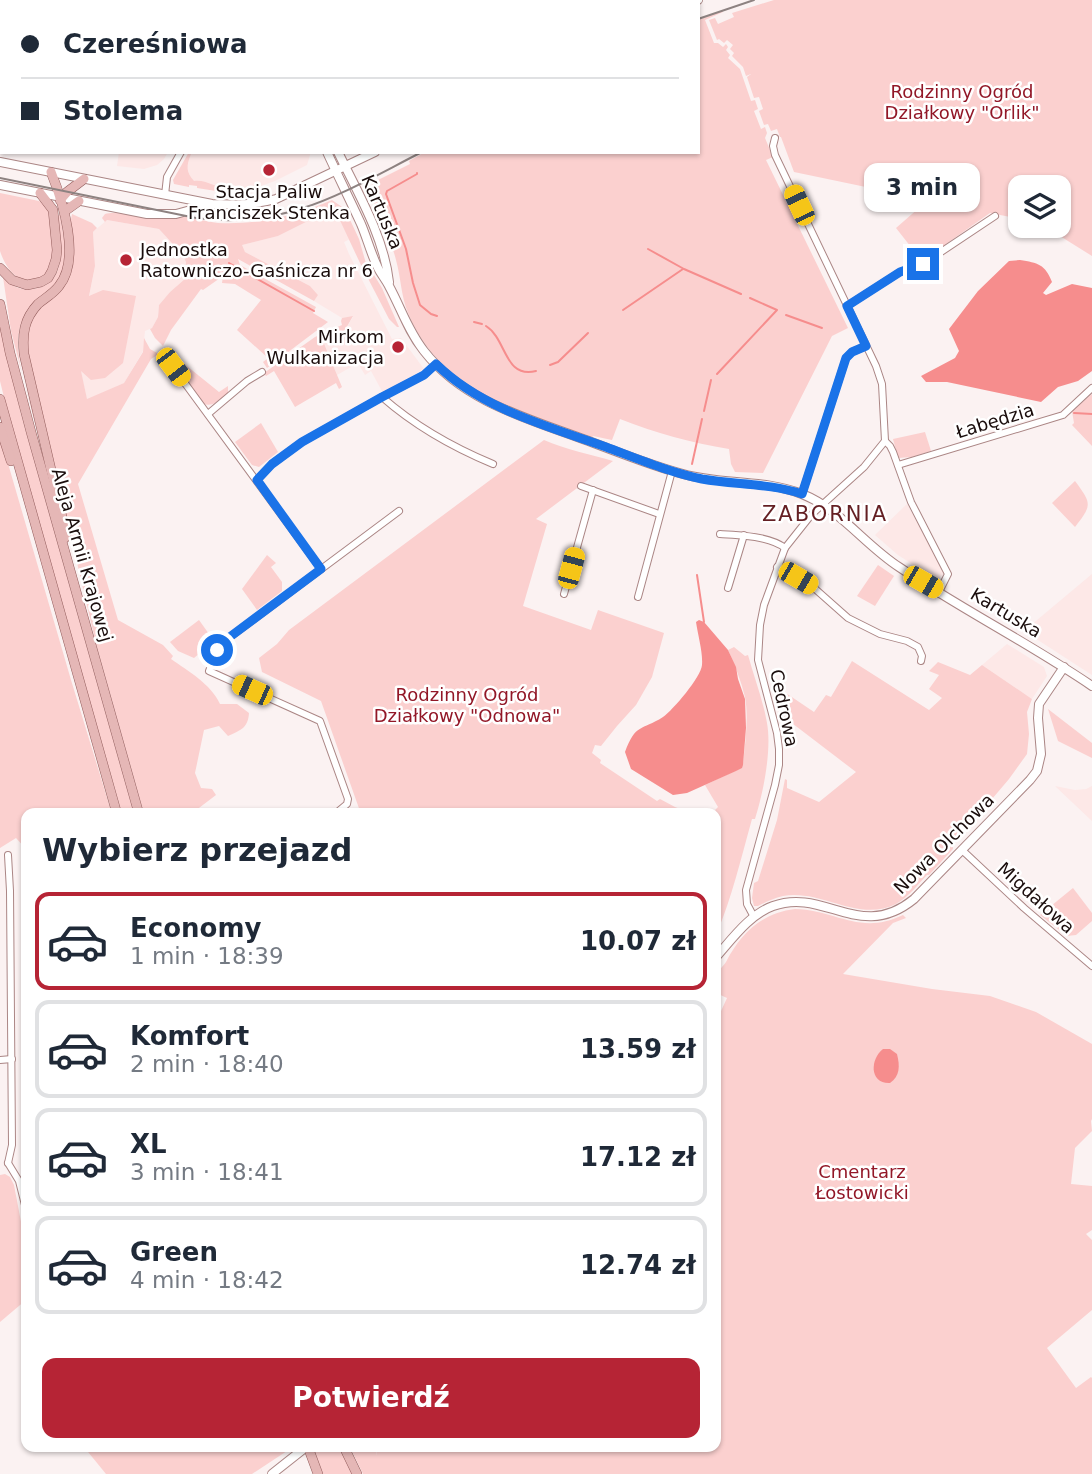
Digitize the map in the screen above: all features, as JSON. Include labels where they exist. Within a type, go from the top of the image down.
[{"type":"main road","points":[[51,172],[65,211],[69,266],[59,287],[29,315],[23,333],[24,354],[66,534],[64,546]]},
{"type":"main road","points":[[53,210],[71,188],[84,179]]},
{"type":"main road","points":[[0,268],[12,280],[27,285],[34,285],[48,278],[52,271],[56,259],[53,210],[40,193]]},
{"type":"main road","points":[[65,211],[79,201]]},
{"type":"main road","name":"Aleja Armii Krajowej","points":[[0,304],[16,377],[137,808]]},
{"type":"main road","name":"Aleja Armii Krajowej","points":[[0,399],[115,808]]},
{"type":"main road","points":[[0,427],[11,460],[19,470]]},
{"type":"main road","points":[[309,1452],[318,1474]]},
{"type":"main road","points":[[346,1452],[357,1474]]},
{"type":"street","points":[[775,138],[775,155],[883,384],[885,441],[890,446],[911,502],[948,574],[939,592]]},
{"type":"street","points":[[165,195],[167,177],[180,154]]},
{"type":"street","name":"Kartuska","points":[[328,154],[378,268],[413,335],[436,364],[461,386],[490,403],[554,429],[671,471],[704,479],[774,486],[802,494],[823,505],[897,566],[1092,686]]},
{"type":"street","name":"Kartuska","points":[[339,154],[371,221],[387,265],[390,287]]},
{"type":"street","points":[[0,162],[212,204],[245,205],[276,199],[371,154]]},
{"type":"street","points":[[0,185],[135,212],[165,215],[212,204]]},
{"type":"street","points":[[847,306],[900,272],[923,264],[995,216]]},
{"type":"street","points":[[802,494],[846,358],[866,346]]},
{"type":"street","points":[[167,352],[173,367],[321,569]]},
{"type":"street","points":[[257,480],[272,464],[302,442],[424,375],[436,364]]},
{"type":"street","points":[[208,414],[247,381],[262,372]]},
{"type":"street","name":"Łabędzia","points":[[898,465],[1063,415],[1092,388]]},
{"type":"street","points":[[382,397],[438,438],[493,464]]},
{"type":"street","name":"Cedrowa","points":[[754,917],[747,904],[746,890],[779,765],[777,733],[759,666],[761,617],[785,548],[812,514],[864,467],[885,441]]},
{"type":"street","points":[[638,597],[671,471]]},
{"type":"street","points":[[581,486],[659,514]]},
{"type":"street","points":[[564,594],[593,490]]},
{"type":"street","points":[[342,808],[348,799],[320,721],[209,671],[222,643],[399,511]]},
{"type":"street","points":[[720,534],[744,535],[780,544],[785,548]]},
{"type":"street","points":[[728,589],[744,535]]},
{"type":"street","points":[[777,567],[813,587],[848,618],[880,634],[918,647],[921,661]]},
{"type":"street","name":"Nowa Olchowa","points":[[754,917],[773,906],[800,902],[863,917],[889,914],[914,899],[1037,771],[1041,754],[1038,718],[1040,704],[1064,667]]},
{"type":"street","name":"Migdałowa","points":[[962,850],[1092,966]]},
{"type":"street","points":[[8,855],[12,1059],[12,1145],[8,1163],[21,1189]]},
{"type":"street","points":[[721,952],[754,917]]},
{"type":"street","points":[[1,961],[10,959]]},
{"type":"street","points":[[0,1060],[12,1059]]},
{"type":"street","points":[[0,1167],[8,1163]]},
{"type":"street","points":[[272,1474],[300,1452]]},
{"type":"shaded area","points":[[119,154],[167,154],[157,165],[144,169],[117,166]]},
{"type":"shaded area","points":[[190,154],[310,154],[307,165],[250,190],[211,188],[194,182],[186,173]]},
{"type":"shaded area","points":[[330,210],[337,214],[350,239],[344,242],[349,254],[392,339],[401,338],[424,369],[383,393],[371,371],[365,375],[358,363],[337,375],[323,340],[345,330],[353,317],[342,318],[314,301],[318,295],[310,286],[245,252],[241,245],[278,236]]},
{"type":"shaded area","points":[[107,220],[159,229],[182,254],[186,262],[186,278],[159,305],[158,317],[152,328],[145,331],[143,351],[124,383],[87,400],[69,318],[89,296],[95,266],[93,232]]},
{"type":"shaded area","points":[[1020,260],[1036,264],[1047,271],[1052,282],[1043,293],[1046,295],[1072,284],[1092,288],[1092,371],[1078,381],[1058,387],[1041,402],[947,382],[926,382],[921,376],[955,358],[959,351],[949,329],[978,291],[1009,261]]},
{"type":"shaded area","points":[[907,504],[945,573],[937,580],[898,555],[875,535]]},
{"type":"shaded area","points":[[1092,574],[1092,675],[1024,631]]},
{"type":"shaded area","points":[[696,622],[704,622],[728,650],[736,667],[745,699],[743,765],[736,771],[687,793],[673,795],[631,769],[625,752],[632,736],[668,713],[697,677],[702,665]]},
{"type":"shaded area","points":[[1007,644],[1044,667],[1047,676],[1032,699],[982,665]]},
{"type":"shaded area","points":[[1055,786],[1075,790],[1092,786],[1092,821]]},
{"type":"shaded area","points":[[883,1049],[890,1049],[898,1058],[897,1074],[890,1083],[878,1080],[875,1075],[874,1064]]},
{"type":"green space","name":"Rodzinny Ogród Działkowy \"Orlik\"","points":[[774,0],[1092,0],[1092,256],[1063,238],[1071,238],[1071,175],[1008,175],[1008,217],[990,213],[922,261],[896,228],[928,200],[794,172],[777,129],[771,131],[768,124],[764,125],[759,111],[763,109],[759,97],[754,98],[747,77],[751,74],[746,76],[743,67],[732,56],[734,53],[730,49],[733,45],[727,40],[724,43],[717,40],[709,20],[715,18],[718,24],[734,17],[732,13]]},
{"type":"green space","points":[[723,10],[705,20],[714,43],[723,47],[726,44],[730,55],[728,58],[740,69],[751,101],[755,100],[758,109],[754,111],[761,129],[765,127],[765,138],[773,157],[766,160],[848,328],[832,336],[763,473],[735,472],[729,449],[674,437],[620,419],[612,440],[592,438],[511,407],[461,380],[440,362],[422,340],[408,313],[393,251],[369,190],[373,187],[372,183],[410,164],[409,161],[421,154],[700,154],[700,19]]},
{"type":"green space","points":[[188,154],[191,154],[188,172],[194,181],[232,192],[174,184],[173,180]]},
{"type":"green space","points":[[0,193],[39,201],[47,208],[52,230],[51,259],[47,272],[39,278],[21,279],[8,268],[2,257]]},
{"type":"green space","points":[[332,200],[345,209],[359,239],[367,267],[382,288],[399,327],[389,319],[337,214],[330,210],[278,236],[242,245],[245,252],[310,286],[318,295],[314,301],[238,259],[240,265],[316,307],[313,313],[328,322],[267,368],[263,362],[268,358],[237,330],[261,300],[235,284],[222,283],[223,276],[201,289],[171,330],[163,346],[150,329],[158,317],[159,305],[186,278],[186,262],[159,229],[107,220],[105,222],[102,218],[105,214],[116,213],[158,219],[186,217],[218,223],[247,223],[290,215]]},
{"type":"green space","points":[[60,214],[65,247],[64,267],[55,284],[29,310],[20,327],[18,339],[20,365],[36,427],[11,331],[3,277],[24,289],[44,286],[52,280],[60,261]]},
{"type":"green space","points":[[72,214],[97,228],[93,232],[95,266],[89,296],[103,290],[136,296],[123,363],[105,378],[91,380],[81,371],[87,399],[124,383],[143,352],[144,338],[150,349],[159,354],[151,359],[78,484],[118,620],[163,645],[173,656],[171,659],[205,684],[220,704],[237,704],[249,713],[243,728],[228,736],[219,726],[204,730],[195,773],[201,788],[212,789],[216,795],[199,808],[142,808],[96,644],[29,357],[28,332],[33,318],[62,288],[71,271]]},
{"type":"green space","points":[[353,316],[345,330],[323,341],[342,387],[339,389],[336,383],[295,407],[274,371],[266,376],[264,373],[315,337],[342,325],[342,318]]},
{"type":"green space","points":[[0,327],[21,414],[132,808],[120,808],[0,381]]},
{"type":"green space","points":[[170,354],[219,392],[228,386],[228,393],[214,404],[203,404]]},
{"type":"green space","points":[[1092,394],[1092,446],[1072,425],[1072,411]]},
{"type":"green space","points":[[261,423],[278,452],[259,467],[252,465],[235,442]]},
{"type":"green space","points":[[925,432],[931,451],[898,458],[893,439]]},
{"type":"green space","points":[[0,436],[110,808],[21,808],[21,844],[16,838],[0,848]]},
{"type":"green space","name":"Rodzinny Ogród Działkowy \"Odnowa\"","points":[[544,440],[613,461],[536,519],[547,524],[523,606],[591,630],[598,610],[664,633],[652,677],[636,705],[601,746],[595,745],[592,753],[601,760],[600,763],[657,801],[660,799],[678,808],[359,808],[321,701],[262,672],[259,658],[289,630]]},
{"type":"green space","points":[[1075,481],[1088,504],[1085,514],[1075,527],[1052,503]]},
{"type":"green space","points":[[267,555],[276,563],[271,567],[282,582],[282,591],[257,610],[242,589]]},
{"type":"green space","points":[[878,565],[894,576],[875,606],[857,596]]},
{"type":"green space","points":[[199,620],[214,641],[194,658],[178,651],[170,642]]},
{"type":"green space","points":[[734,647],[745,656],[748,655],[765,714],[768,746],[766,772],[758,809],[755,819],[752,819],[721,923],[721,808],[717,808],[705,785],[741,768],[746,730],[745,697],[728,650]]},
{"type":"green space","points":[[852,661],[929,710],[942,698],[929,689],[939,675],[929,671],[938,662],[970,675],[982,665],[1032,699],[1027,712],[1027,754],[953,845],[953,849],[896,904],[868,910],[797,895],[783,896],[754,906],[754,883],[758,881],[777,820],[785,779],[787,788],[819,802],[856,772],[784,717],[774,685],[814,712],[826,695],[831,697]]},
{"type":"green space","points":[[1048,709],[1092,743],[1092,758],[1058,741]]},
{"type":"green space","points":[[1073,888],[1092,913],[1092,921],[1076,935],[1067,936],[1040,915]]},
{"type":"green space","name":"Cmentarz Łostowicki","points":[[810,910],[861,923],[888,921],[903,915],[906,918],[893,923],[843,974],[990,996],[1036,1012],[1092,1044],[1092,1131],[1075,1148],[1071,1184],[1092,1186],[1092,1230],[1086,1234],[1092,1240],[1092,1310],[1047,1348],[1076,1388],[1092,1378],[1092,1474],[363,1474],[352,1452],[376,1452],[377,1455],[376,1452],[721,1452],[721,1011],[727,998],[721,995],[721,969],[738,942],[754,926],[783,911]]},
{"type":"green space","points":[[0,1175],[10,1177],[14,1185],[21,1222],[21,1304],[0,1322]]},
{"type":"green space","points":[[88,1452],[285,1452],[252,1474],[106,1474]]},
{"type":"green space","points":[[315,1452],[342,1452],[353,1474],[323,1474]]},
{"type":"waterway","points":[[417,173],[386,194],[406,249],[420,305],[437,316]]},
{"type":"waterway","points":[[648,249],[684,269],[741,294]]},
{"type":"waterway","points":[[229,263],[314,311]]},
{"type":"waterway","points":[[623,310],[683,269]]},
{"type":"waterway","points":[[717,374],[777,310],[750,298]]},
{"type":"waterway","points":[[786,315],[822,328]]},
{"type":"waterway","points":[[474,322],[482,324]]},
{"type":"waterway","points":[[486,326],[493,332],[512,364],[526,372],[536,371]]},
{"type":"waterway","points":[[550,365],[558,362],[588,333]]},
{"type":"waterway","points":[[704,411],[711,380]]},
{"type":"waterway","points":[[1074,413],[1092,414]]},
{"type":"waterway","points":[[692,464],[702,419]]},
{"type":"waterway","points":[[697,575],[704,622]]},
{"type":"tram line","points":[[700,18],[754,0]]},
{"type":"tram line","points":[[0,178],[196,218],[229,220],[287,213],[314,204],[418,154]]},
{"type":"place","name":"Stacja Paliw Franciszek Stenka","points":[[269,170]]},
{"type":"place","name":"Jednostka Ratowniczo-Gaśnicza nr 6","points":[[126,260]]},
{"type":"place","name":"Mirkom Wulkanizacja","points":[[398,347]]},
{"type":"district","name":"ZABORNIA","points":[[825,514]]},
{"type":"route","points":[[217,650],[227,639],[321,569],[257,480],[272,464],[302,442],[424,375],[436,364],[447,376],[490,403],[642,461],[704,479],[767,485],[802,494],[846,358],[866,346],[847,306],[900,272],[923,264]]}]
